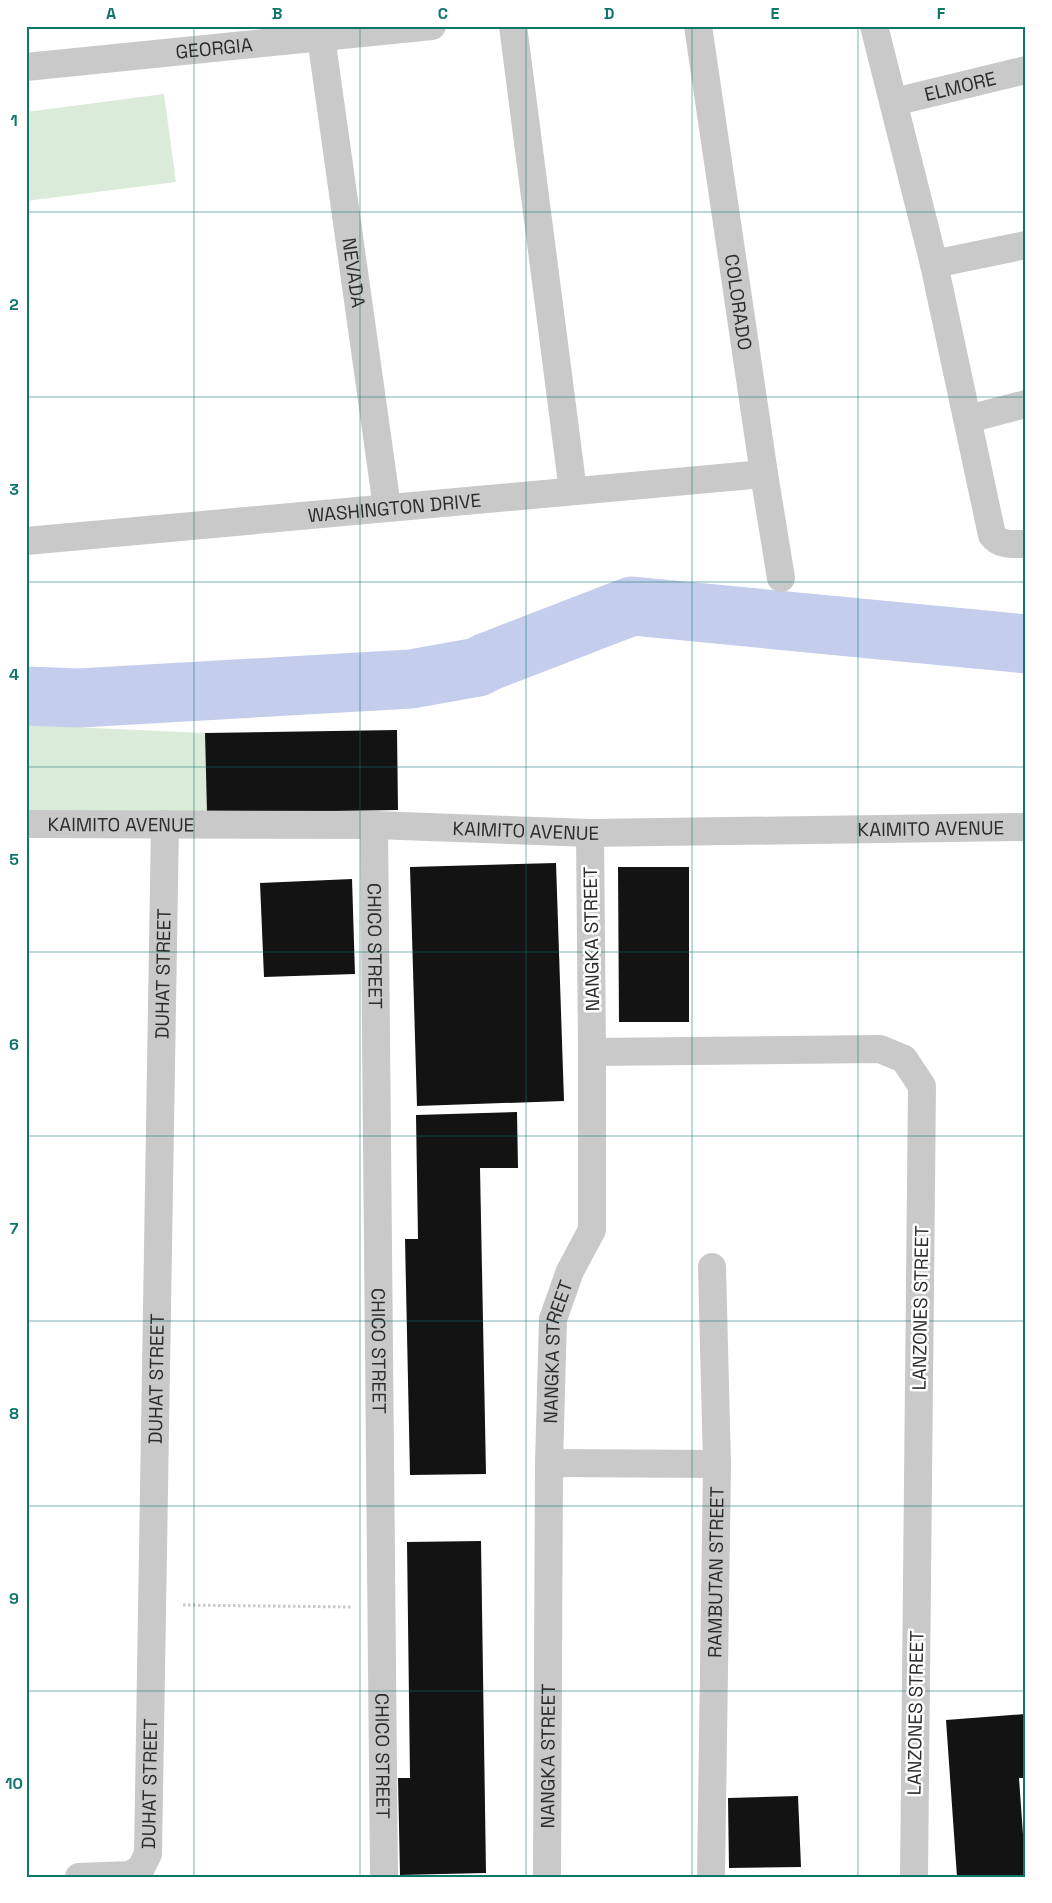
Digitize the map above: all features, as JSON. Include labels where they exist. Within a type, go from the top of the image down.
[{"type":"street","name":"GEORGIA","points":[[26,67],[432,26]]},
{"type":"street","points":[[513,26],[573,491]]},
{"type":"street","name":"COLORADO","points":[[698,26],[781,578]]},
{"type":"street","points":[[874,26],[934,264],[992,535],[996,540],[1004,544],[1026,544]]},
{"type":"street","name":"NEVADA","points":[[321,37],[387,507]]},
{"type":"street","name":"ELMORE","points":[[894,102],[1026,70]]},
{"type":"street","points":[[934,264],[1026,245]]},
{"type":"street","points":[[968,419],[1026,404]]},
{"type":"street","name":"WASHINGTON DRIVE","points":[[26,541],[764,474]]},
{"type":"street","name":"KAIMITO AVENUE","points":[[26,824],[374,825],[590,833],[1026,827]]},
{"type":"street","name":"DUHAT STREET","points":[[79,1877],[130,1875],[141,1868],[148,1854],[165,824]]},
{"type":"street","name":"CHICO STREET","points":[[374,825],[384,1877]]},
{"type":"street","name":"NANGKA STREET","points":[[548,1877],[549,1463],[553,1319],[570,1271],[592,1230],[590,833]]},
{"type":"street","name":"LANZONES STREET","points":[[592,1052],[880,1049],[904,1059],[922,1086],[914,1877]]},
{"type":"street","name":"RAMBUTAN STREET","points":[[711,1877],[717,1464],[712,1267]]},
{"type":"street","points":[[549,1463],[717,1464]]},
{"type":"path","points":[[152,1605],[382,1608]]},
{"type":"green space","points":[[164,94],[176,182],[26,201],[26,112]]},
{"type":"green space","points":[[26,725],[205,733],[207,813],[26,810]]},
{"type":"building","points":[[397,730],[398,810],[207,813],[205,733]]},
{"type":"building","points":[[556,863],[564,1101],[417,1106],[410,867]]},
{"type":"building","points":[[618,867],[689,867],[689,1022],[619,1022]]},
{"type":"building","points":[[352,879],[355,974],[264,977],[260,883]]},
{"type":"building","points":[[517,1112],[518,1168],[480,1168],[486,1474],[410,1475],[405,1239],[418,1239],[416,1115]]},
{"type":"building","points":[[481,1541],[486,1873],[400,1875],[398,1778],[410,1778],[407,1542]]},
{"type":"building","points":[[1025,1714],[1026,1778],[1019,1778],[1026,1877],[957,1877],[946,1720]]},
{"type":"building","points":[[798,1796],[801,1867],[729,1868],[728,1798]]},
{"type":"waterway","points":[[26,696],[79,698],[411,679],[478,667],[632,606],[1026,644]]}]
